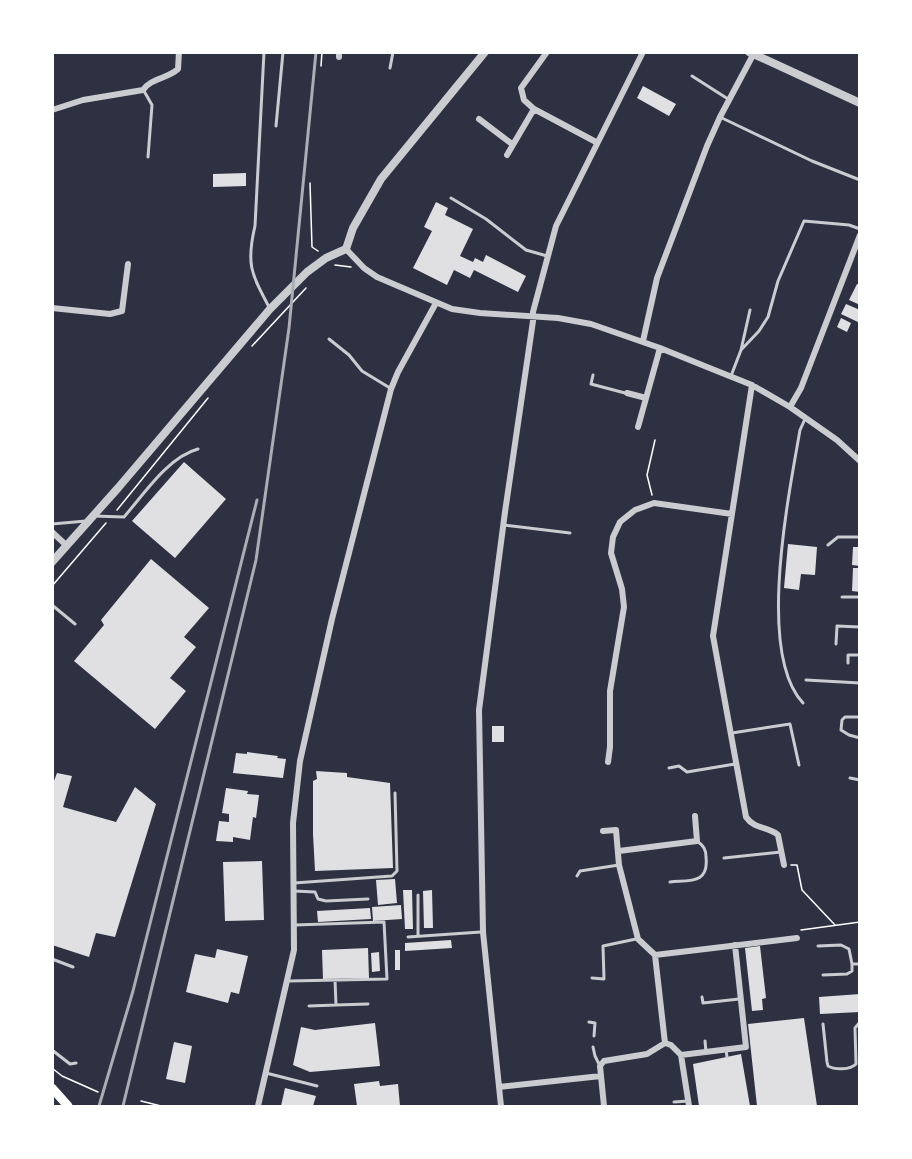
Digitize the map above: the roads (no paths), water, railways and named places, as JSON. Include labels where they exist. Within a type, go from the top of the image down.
[{"type":"main road","points":[[52,1088],[68,1107]]},
{"type":"street","points":[[52,110],[83,100],[143,90],[148,82],[171,75],[178,69],[179,52]]},
{"type":"street","points":[[52,562],[270,309],[307,272],[326,258],[346,249],[353,228],[381,179],[485,52]]},
{"type":"street","points":[[548,52],[521,88],[524,100],[534,109],[596,142]]},
{"type":"street","points":[[501,1107],[483,932],[479,711],[503,525],[533,316],[547,256],[556,226],[643,52]]},
{"type":"street","points":[[643,341],[657,278],[720,117],[751,54],[860,103]]},
{"type":"street","points":[[507,155],[534,109]]},
{"type":"street","points":[[479,119],[512,144]]},
{"type":"street","points":[[790,407],[801,388],[860,235]]},
{"type":"street","points":[[346,249],[364,268],[377,277],[452,309],[480,314],[558,318],[591,324],[643,341],[752,385],[790,407],[837,440],[860,461]]},
{"type":"street","points":[[52,308],[110,314],[122,311],[128,264]]},
{"type":"street","points":[[258,1107],[294,950],[293,823],[300,761],[332,619],[391,389],[436,303]]},
{"type":"street","points":[[638,427],[660,348]]},
{"type":"street","points":[[752,385],[713,636],[746,817],[756,826],[776,832],[781,840],[784,865]]},
{"type":"street","points":[[627,393],[646,398]]},
{"type":"street","points":[[608,762],[610,691],[624,607],[622,589],[611,553],[613,537],[620,522],[635,510],[654,503],[732,514]]},
{"type":"street","points":[[52,532],[66,545]]},
{"type":"street","points":[[618,851],[698,841],[695,816]]},
{"type":"street","points":[[603,831],[616,830],[619,865],[638,939],[655,956],[668,1044],[681,1054],[746,1047],[735,945]]},
{"type":"street","points":[[655,956],[797,938]]},
{"type":"street","points":[[604,1107],[600,1066],[604,1060],[646,1054],[668,1044]]},
{"type":"street","points":[[681,1054],[688,1104]]},
{"type":"street","points":[[499,1087],[601,1076]]},
{"type":"lane","points":[[264,52],[255,226],[249,251],[252,270],[270,309]]},
{"type":"lane","points":[[276,126],[283,52]]},
{"type":"lane","points":[[390,68],[393,52]]},
{"type":"lane","points":[[692,76],[729,100]]},
{"type":"lane","points":[[143,90],[152,105],[148,157]]},
{"type":"lane","points":[[720,117],[812,161],[860,180]]},
{"type":"lane","points":[[451,198],[486,219],[526,250],[547,256]]},
{"type":"lane","points":[[741,350],[759,331],[768,317],[778,281],[804,221],[849,225],[860,229]]},
{"type":"lane","points":[[730,376],[741,350],[750,310]]},
{"type":"lane","points":[[329,339],[349,355],[362,371],[391,389]]},
{"type":"lane","points":[[593,375],[591,384],[627,393]]},
{"type":"lane","points":[[803,703],[795,696],[780,647],[779,582],[788,501],[800,430],[805,418]]},
{"type":"lane","points":[[52,524],[91,518],[124,517],[174,460],[187,452],[198,449]]},
{"type":"lane","points":[[503,525],[570,533]]},
{"type":"lane","points":[[828,545],[838,537],[860,537]]},
{"type":"lane","points":[[842,597],[860,597]]},
{"type":"lane","points":[[52,604],[75,624]]},
{"type":"lane","points":[[836,644],[837,626],[860,627]]},
{"type":"lane","points":[[848,663],[848,655],[860,655]]},
{"type":"lane","points":[[806,680],[860,683]]},
{"type":"lane","points":[[860,717],[845,717],[842,720],[842,730],[860,738]]},
{"type":"lane","points":[[731,733],[790,724],[799,765]]},
{"type":"lane","points":[[669,768],[679,766],[687,772],[737,764]]},
{"type":"lane","points":[[850,778],[860,780]]},
{"type":"lane","points":[[294,883],[392,876],[397,871],[395,793]]},
{"type":"lane","points":[[670,882],[699,879],[704,875],[707,868],[705,850],[698,841]]},
{"type":"lane","points":[[724,858],[783,851]]},
{"type":"lane","points":[[577,876],[580,871],[619,865]]},
{"type":"lane","points":[[294,891],[315,892],[318,899],[326,901],[368,899]]},
{"type":"lane","points":[[418,895],[418,936]]},
{"type":"lane","points":[[287,981],[387,979],[384,922],[295,925]]},
{"type":"lane","points":[[408,937],[483,932]]},
{"type":"lane","points":[[592,978],[604,979],[603,946],[638,939]]},
{"type":"lane","points":[[818,946],[845,946],[849,949],[852,963],[852,971],[847,974],[823,975]]},
{"type":"lane","points":[[52,959],[73,967]]},
{"type":"lane","points":[[852,963],[860,964]]},
{"type":"lane","points":[[335,980],[336,1005]]},
{"type":"lane","points":[[702,997],[703,1003],[741,999]]},
{"type":"lane","points":[[309,1006],[368,1004]]},
{"type":"lane","points":[[589,1022],[595,1023],[594,1036]]},
{"type":"lane","points":[[823,1024],[828,1066],[843,1068],[856,1065],[855,1028],[860,1022]]},
{"type":"lane","points":[[705,1041],[706,1052]]},
{"type":"lane","points":[[593,1047],[600,1066]]},
{"type":"lane","points":[[52,1050],[70,1064],[76,1063]]},
{"type":"lane","points":[[726,1050],[727,1057]]},
{"type":"lane","points":[[266,1073],[317,1086]]},
{"type":"lane","points":[[674,1102],[688,1104]]},
{"type":"railway","points":[[123,1106],[256,560],[289,328],[316,52]]},
{"type":"railway","points":[[99,1106],[133,991],[257,500]]}]
